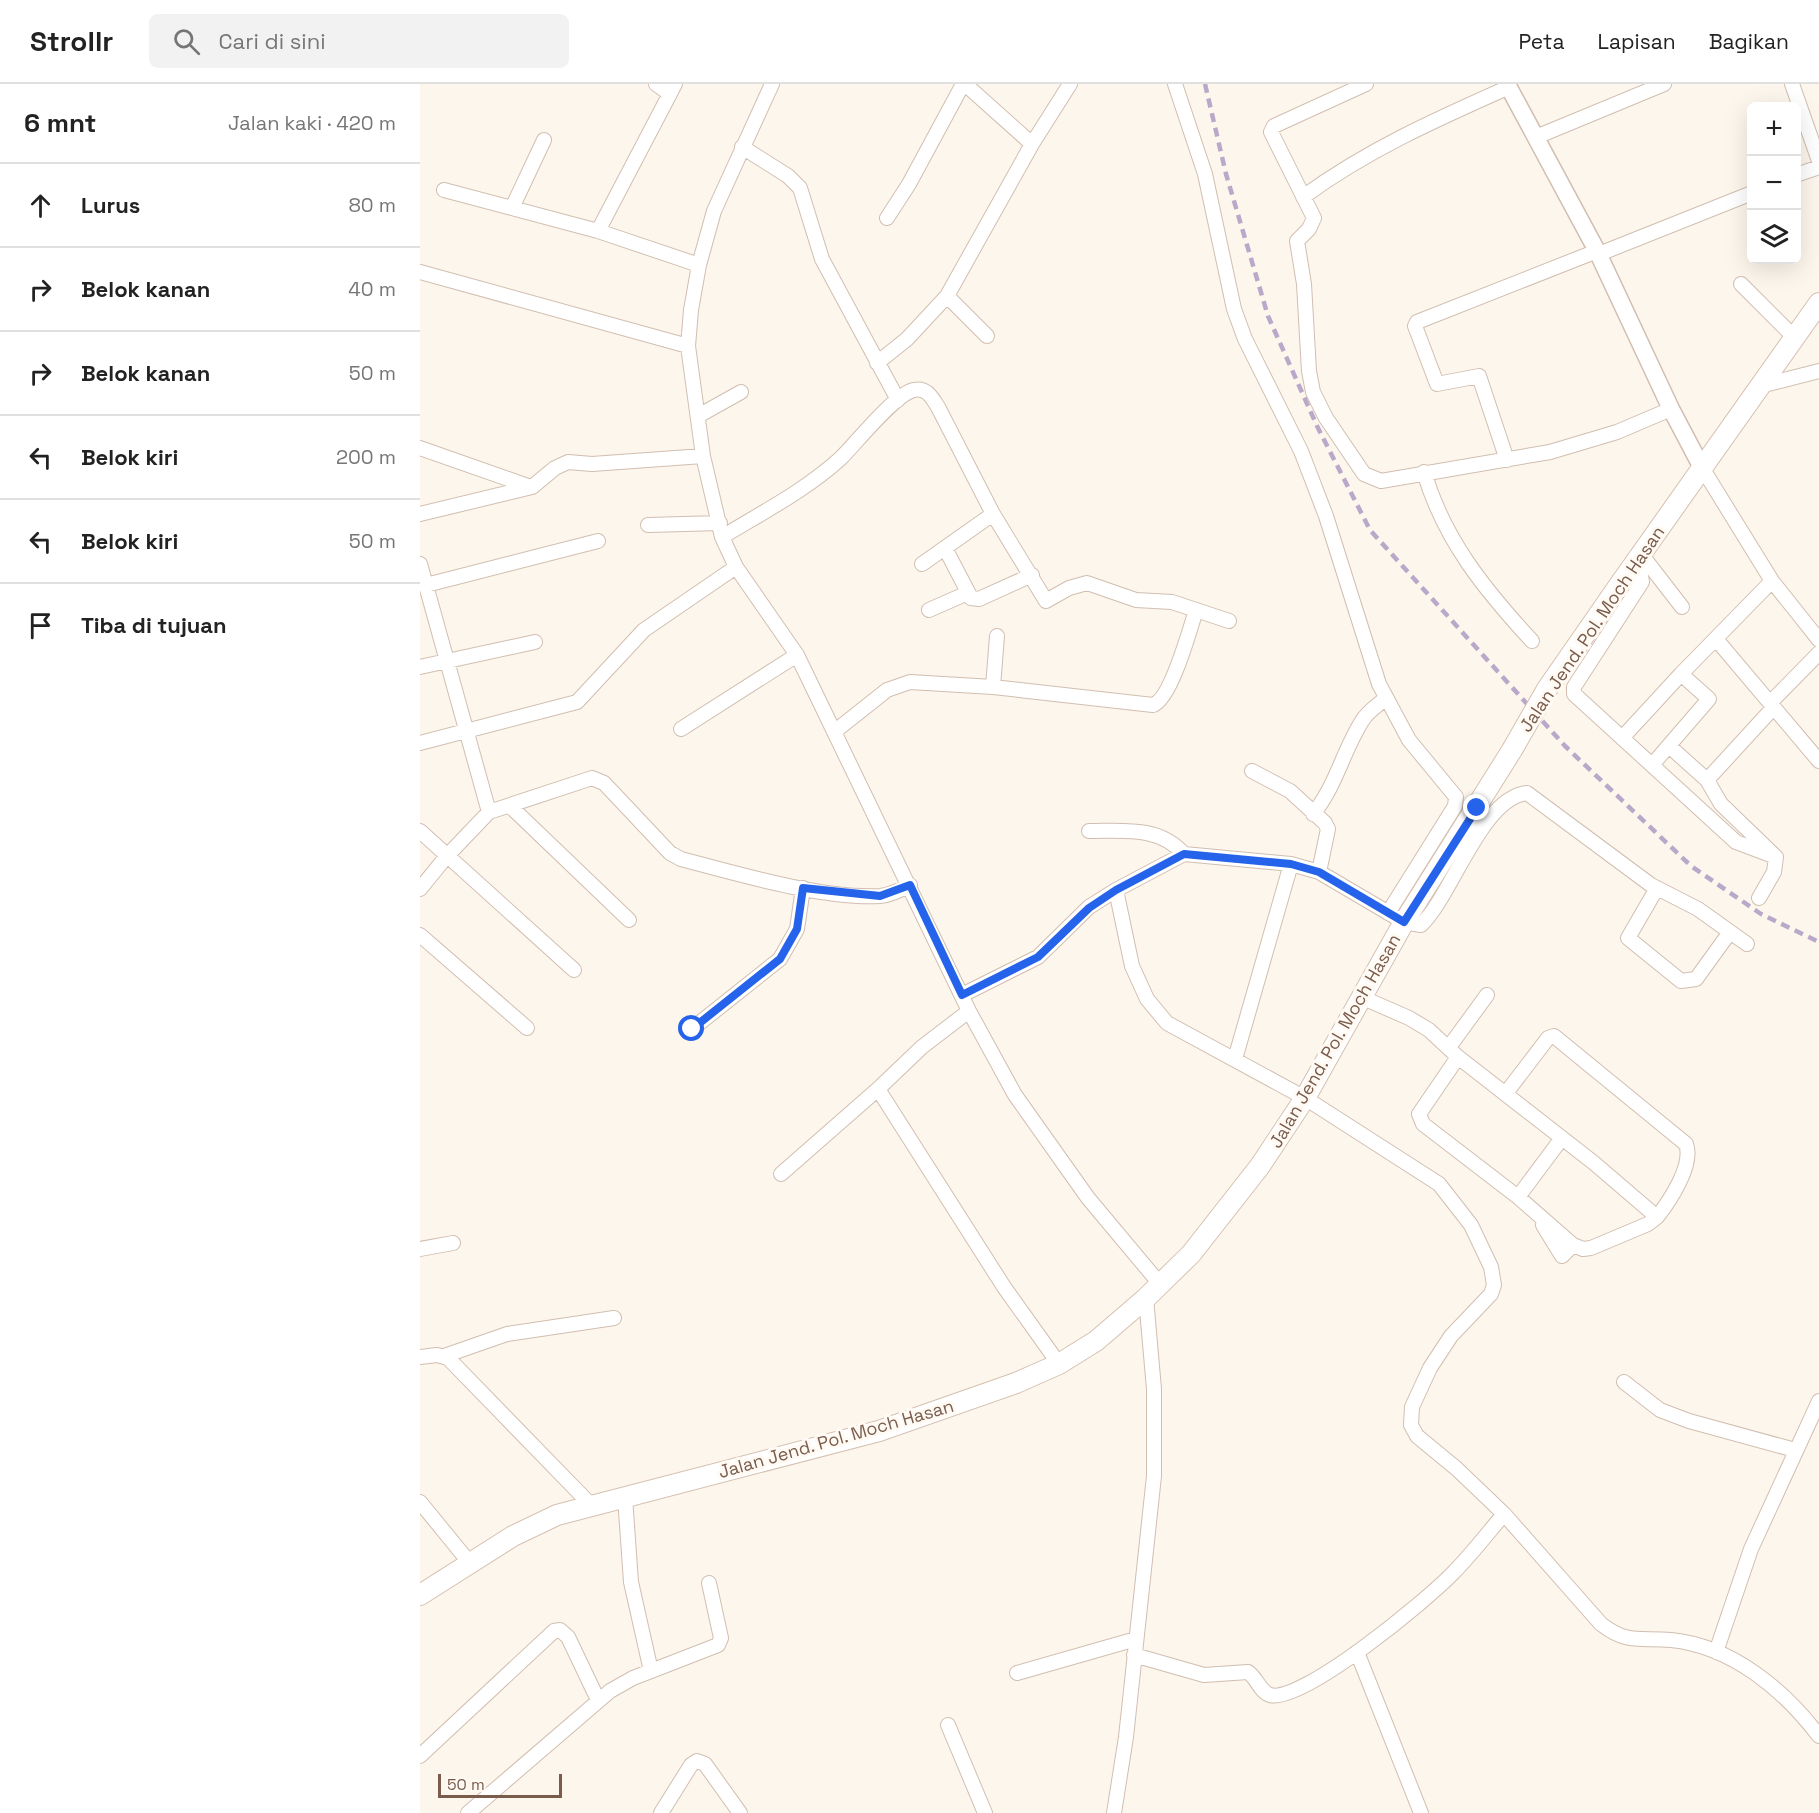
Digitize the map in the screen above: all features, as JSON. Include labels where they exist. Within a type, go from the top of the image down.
[{"type":"main road","name":"Jalan Jend. Pol. Moch Hasan","points":[[420,1595],[528,1528],[557,1515],[591,1504],[879,1431],[985,1396],[1059,1364],[1096,1341],[1146,1298],[1191,1254],[1228,1209],[1305,1098],[1361,997],[1396,917],[1512,750],[1547,689],[1634,569],[1701,466],[1819,303]]},
{"type":"street","points":[[598,231],[673,89],[656,84]]},
{"type":"street","points":[[772,84],[714,211],[699,265],[688,346],[703,456],[721,530],[736,567],[797,656],[910,885],[969,1011],[1027,1116],[1088,1198],[1160,1284]]},
{"type":"street","points":[[887,218],[909,184],[964,84],[1032,144]]},
{"type":"street","points":[[877,363],[908,339],[947,296],[1032,144],[1070,84]]},
{"type":"street","points":[[1175,84],[1204,174],[1234,309],[1245,339],[1301,451],[1326,516],[1386,698],[1409,740],[1456,796],[1455,806],[1396,917]]},
{"type":"street","points":[[1366,84],[1271,129],[1314,222],[1298,239],[1297,245],[1304,284],[1309,371],[1316,400],[1364,474],[1371,479],[1381,481],[1424,472],[1508,460],[1583,444],[1671,409]]},
{"type":"street","points":[[1536,137],[1664,84]]},
{"type":"street","points":[[1791,84],[1819,161]]},
{"type":"street","points":[[1303,197],[1328,178],[1401,135],[1508,86],[1598,252],[1671,409],[1701,466],[1772,581],[1819,640]]},
{"type":"street","points":[[512,208],[544,140]]},
{"type":"street","points":[[742,147],[788,176],[800,188],[822,259],[898,400]]},
{"type":"street","points":[[1801,174],[1819,166]]},
{"type":"street","points":[[444,190],[598,231],[699,265]]},
{"type":"street","points":[[1508,460],[1479,376],[1437,384],[1416,331],[1416,322],[1747,195]]},
{"type":"street","points":[[420,272],[688,346]]},
{"type":"street","points":[[1740,284],[1795,338]]},
{"type":"street","points":[[947,296],[987,336]]},
{"type":"street","points":[[1761,386],[1819,370]]},
{"type":"street","points":[[648,525],[721,530],[811,482],[840,459],[898,400],[912,390],[928,392],[993,514],[1046,601],[1069,588],[1087,583],[1136,600],[1172,602],[1229,621]]},
{"type":"street","points":[[698,416],[741,392]]},
{"type":"street","points":[[420,448],[532,487]]},
{"type":"street","points":[[420,514],[532,487],[555,468],[568,462],[592,464],[703,456]]},
{"type":"street","points":[[1424,472],[1441,520],[1453,541],[1493,599],[1532,641]]},
{"type":"street","points":[[922,564],[993,514]]},
{"type":"street","points":[[426,585],[598,541]]},
{"type":"street","points":[[945,548],[971,598],[979,599],[1032,575]]},
{"type":"street","points":[[420,564],[489,812]]},
{"type":"street","points":[[420,743],[468,733],[577,702],[644,630],[736,567]]},
{"type":"street","points":[[1634,569],[1682,607]]},
{"type":"street","points":[[1634,569],[1642,582],[1574,687],[1574,694],[1736,842],[1776,857]]},
{"type":"street","points":[[1622,738],[1772,581]]},
{"type":"street","points":[[929,610],[969,594]]},
{"type":"street","points":[[834,732],[897,685],[910,682],[993,687],[1158,704],[1178,664],[1196,610]]},
{"type":"street","points":[[993,687],[997,636]]},
{"type":"street","points":[[1716,639],[1819,761]]},
{"type":"street","points":[[420,667],[535,642]]},
{"type":"street","points":[[1707,780],[1819,653]]},
{"type":"street","points":[[681,729],[797,656]]},
{"type":"street","points":[[1652,765],[1714,704],[1681,674]]},
{"type":"street","points":[[1313,814],[1332,787],[1341,762],[1363,719],[1386,698]]},
{"type":"street","points":[[1669,746],[1707,780],[1721,804],[1776,857]]},
{"type":"street","points":[[1252,771],[1290,791],[1325,823],[1328,829],[1319,872]]},
{"type":"street","points":[[420,889],[446,857],[489,812],[588,778],[598,779],[675,856],[803,888],[880,896],[910,885]]},
{"type":"street","points":[[962,995],[1048,951],[1089,908],[1116,890],[1184,854],[1291,864],[1319,872],[1396,917],[1423,924],[1490,818],[1499,808],[1522,794],[1533,795],[1657,888],[1698,909],[1747,945]]},
{"type":"street","points":[[510,806],[629,920]]},
{"type":"street","points":[[420,831],[446,857],[574,970]]},
{"type":"street","points":[[1089,831],[1145,831],[1172,841],[1184,854]]},
{"type":"street","points":[[1759,898],[1774,872],[1776,857]]},
{"type":"street","points":[[1235,1059],[1291,864]]},
{"type":"street","points":[[692,1029],[780,959],[797,929],[803,888]]},
{"type":"street","points":[[1657,888],[1628,938],[1682,981],[1696,979],[1730,932]]},
{"type":"street","points":[[1116,890],[1132,966],[1147,999],[1167,1023],[1305,1098],[1439,1184],[1472,1225],[1491,1267],[1494,1285],[1491,1294],[1451,1336],[1430,1368],[1412,1407],[1411,1425],[1417,1436],[1457,1469],[1504,1514],[1601,1624],[1612,1632],[1634,1641],[1671,1640],[1716,1652],[1771,1684],[1796,1706],[1819,1736]]},
{"type":"street","points":[[420,935],[527,1028]]},
{"type":"street","points":[[1487,995],[1419,1114],[1420,1119],[1518,1197],[1573,1245],[1583,1249],[1591,1248],[1648,1224],[1657,1217],[1676,1191],[1687,1158],[1686,1144],[1554,1036],[1548,1038],[1506,1093]]},
{"type":"street","points":[[1361,997],[1409,1018],[1506,1093],[1657,1217]]},
{"type":"street","points":[[781,1174],[922,1047],[969,1011]]},
{"type":"street","points":[[878,1089],[1004,1287],[1059,1364]]},
{"type":"street","points":[[1518,1197],[1562,1138]]},
{"type":"street","points":[[420,1249],[453,1243]]},
{"type":"street","points":[[1114,1813],[1154,1476],[1154,1389],[1146,1298]]},
{"type":"street","points":[[420,1357],[444,1356],[507,1334],[614,1318]]},
{"type":"street","points":[[444,1356],[591,1504]]},
{"type":"street","points":[[1624,1382],[1660,1410],[1689,1421],[1795,1450]]},
{"type":"street","points":[[1716,1652],[1751,1549],[1819,1401]]},
{"type":"street","points":[[624,1497],[632,1582],[651,1671]]},
{"type":"street","points":[[420,1502],[469,1563]]},
{"type":"street","points":[[1134,1656],[1204,1675],[1248,1672],[1264,1692],[1277,1696],[1298,1689],[1357,1652],[1412,1611],[1454,1572],[1504,1514]]},
{"type":"street","points":[[468,1813],[598,1700],[633,1678],[720,1643],[721,1638],[709,1583]]},
{"type":"street","points":[[420,1756],[554,1631],[560,1630],[568,1637],[598,1700]]},
{"type":"street","points":[[1017,1673],[1136,1639]]},
{"type":"street","points":[[1357,1652],[1421,1813]]},
{"type":"street","points":[[948,1725],[985,1813]]},
{"type":"street","points":[[661,1813],[691,1765],[698,1761],[705,1764],[740,1813]]},
{"type":"railway","points":[[1205,84],[1226,174],[1268,316],[1317,426],[1370,530],[1565,746],[1691,866],[1761,914],[1819,942]]},
{"type":"route","points":[[692,1029],[780,959],[792,942],[797,929],[803,888],[880,896],[894,893],[910,885],[962,995],[1048,951],[1067,928],[1089,908],[1116,890],[1184,854],[1291,864],[1319,872],[1404,922],[1477,808]]}]
